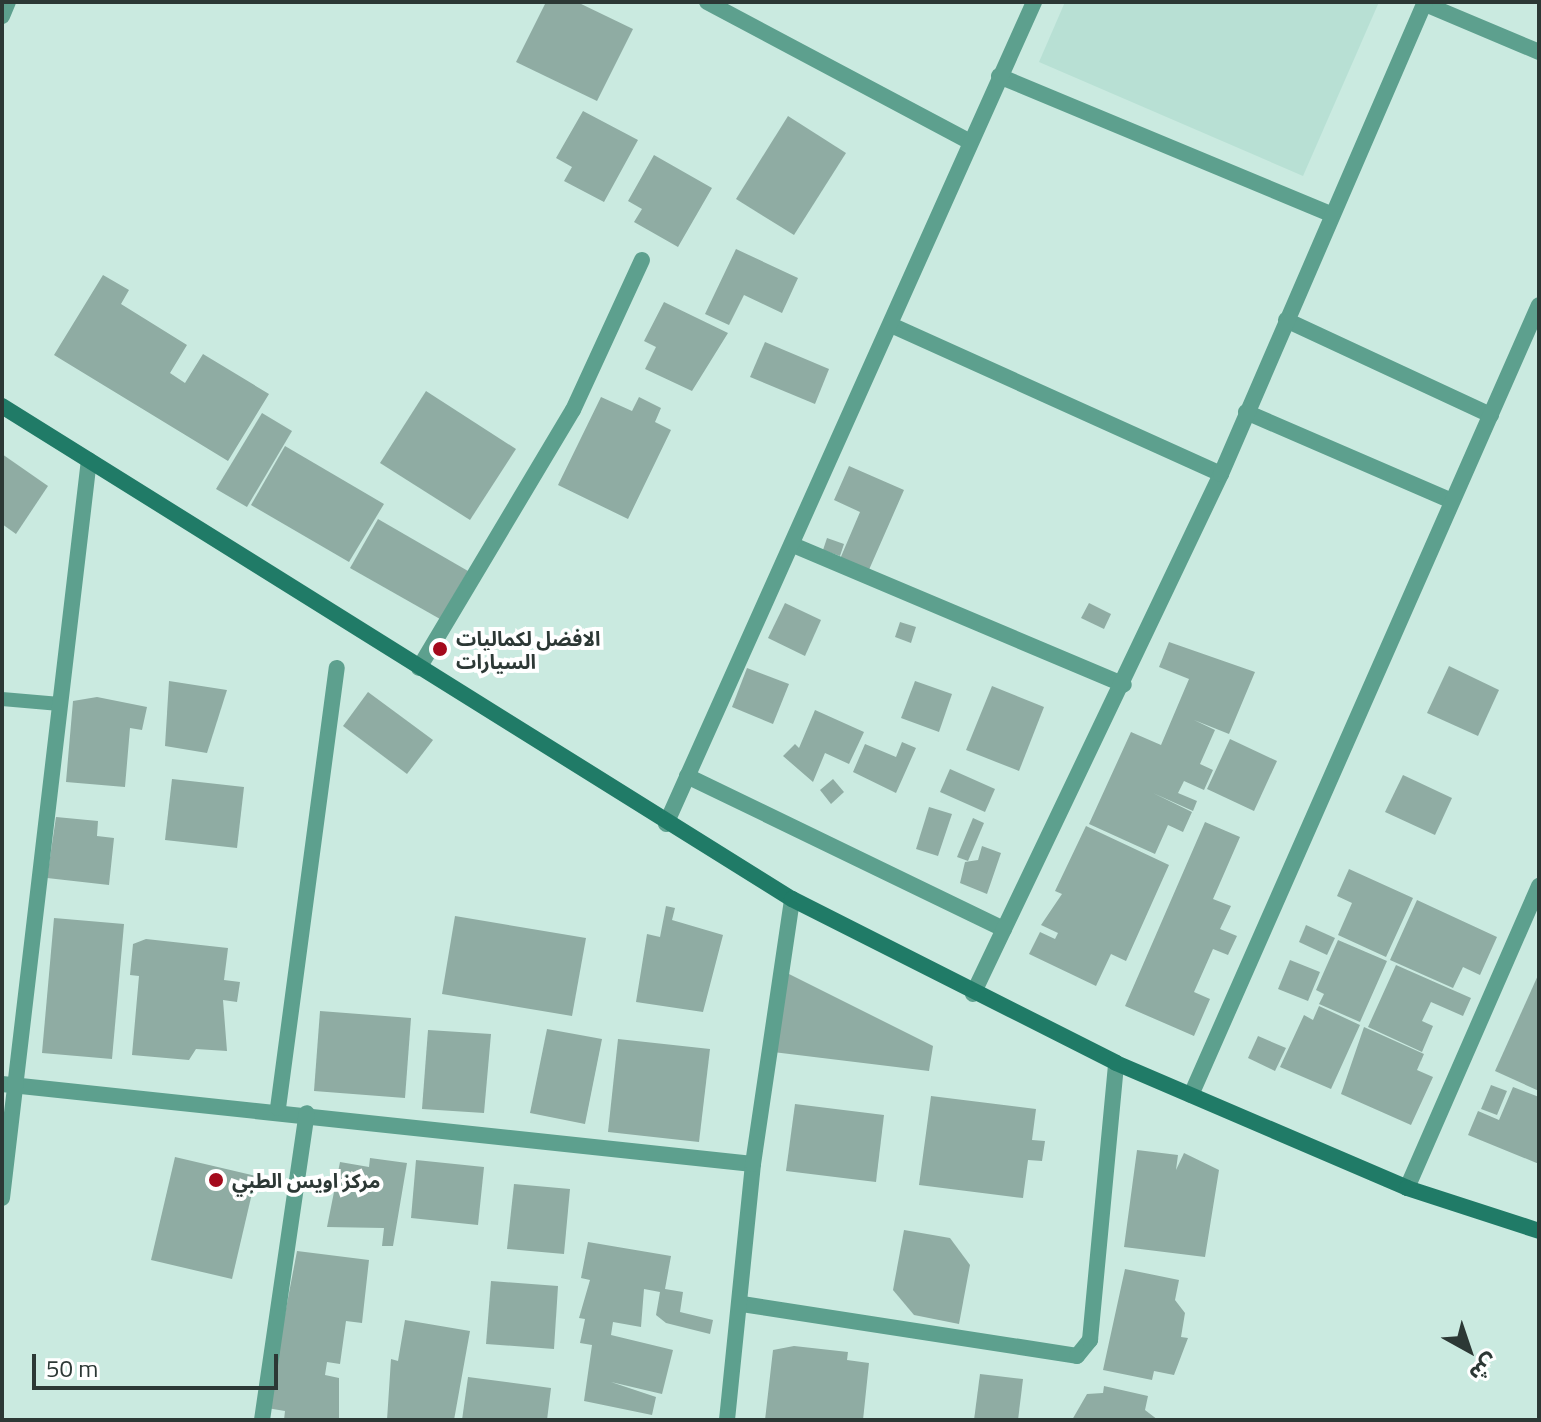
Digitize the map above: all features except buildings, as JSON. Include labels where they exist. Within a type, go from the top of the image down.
[{"type":"street","points":[[2,16],[8,2]]},
{"type":"street","points":[[707,2],[970,142]]},
{"type":"street","points":[[666,824],[1034,2]]},
{"type":"street","points":[[973,994],[1124,685],[1221,474],[1425,3],[1539,52]]},
{"type":"street","points":[[999,76],[1331,214]]},
{"type":"street","points":[[419,668],[573,410],[642,260]]},
{"type":"street","points":[[1191,1095],[1539,305]]},
{"type":"street","points":[[1286,320],[1491,415]]},
{"type":"street","points":[[891,325],[1221,474]]},
{"type":"street","points":[[2,406],[666,824],[792,899],[973,994],[1116,1063],[1407,1188],[1539,1231]]},
{"type":"street","points":[[1246,412],[1452,501]]},
{"type":"street","points":[[2,1198],[10,1085],[89,460]]},
{"type":"street","points":[[793,545],[1124,685]]},
{"type":"street","points":[[278,1108],[337,668]]},
{"type":"street","points":[[687,776],[1004,929]]},
{"type":"street","points":[[1407,1188],[1539,886]]},
{"type":"street","points":[[727,1420],[742,1304],[753,1164],[792,899]]},
{"type":"street","points":[[742,1304],[1077,1356],[1090,1340],[1116,1063]]},
{"type":"street","points":[[10,1085],[278,1108],[753,1164]]},
{"type":"street","points":[[262,1420],[307,1113]]},
{"type":"lane","points":[[2,699],[60,704]]},
{"type":"shaded area","points":[[1065,2],[1379,2],[1303,176],[1039,62]]},
{"type":"place","name":"الافضل لكماليات السيارات","points":[[440,649]]},
{"type":"place","name":"مركز اويس الطبي","points":[[216,1180]]}]
